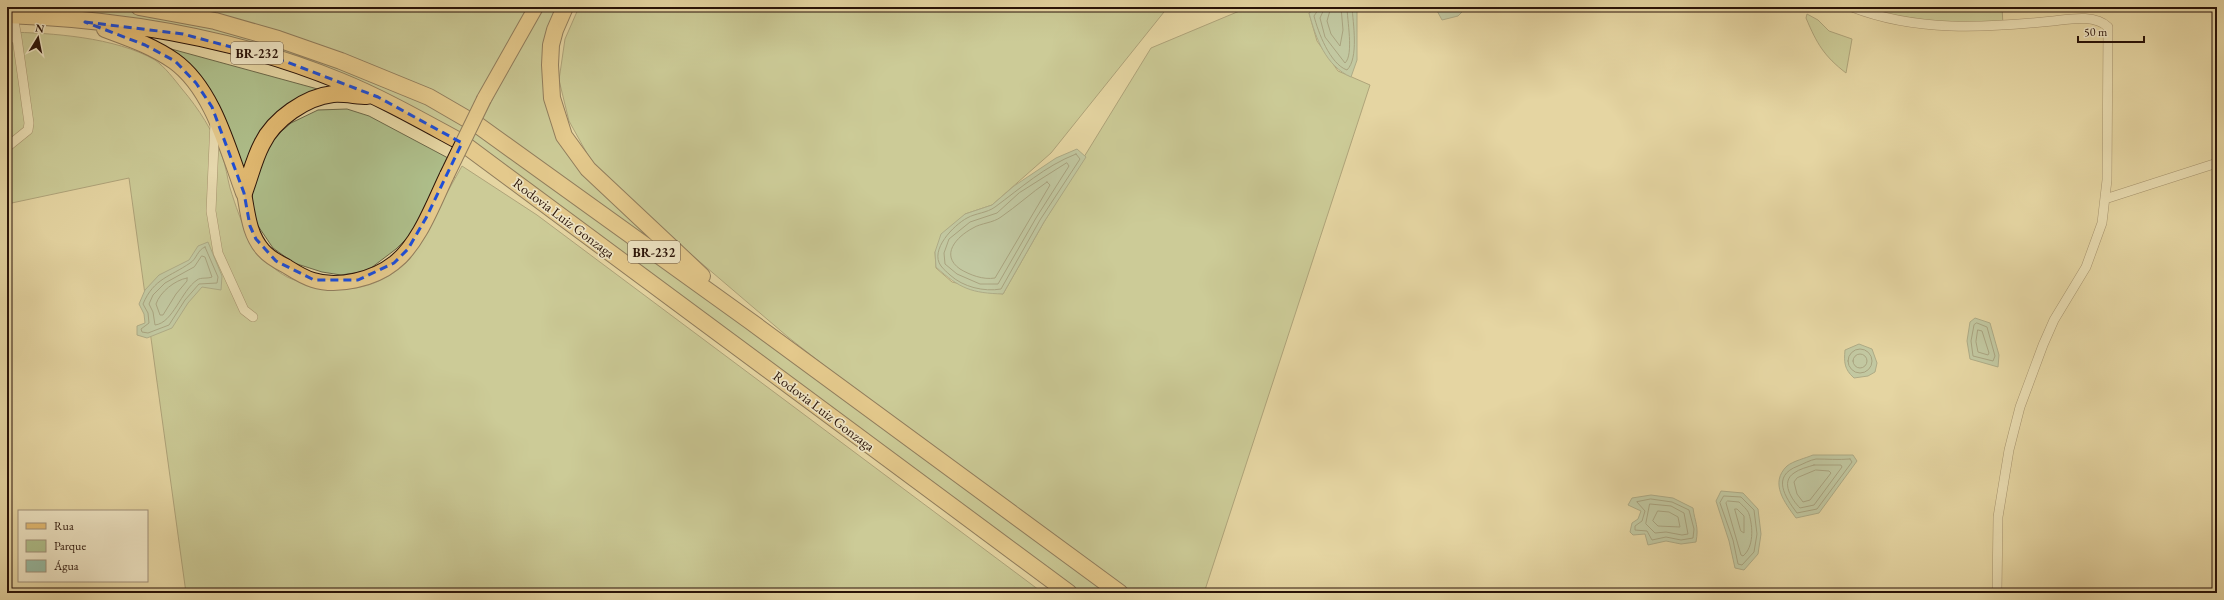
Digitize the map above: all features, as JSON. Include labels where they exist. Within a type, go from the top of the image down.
[{"type":"highway","name":"Rodovia Luiz Gonzaga","points":[[139,7],[203,18],[278,38],[341,61],[429,98],[479,126],[750,321],[1120,593]]},
{"type":"highway","points":[[565,7],[555,30],[551,45],[550,65],[552,98],[564,136],[588,169],[750,321]]},
{"type":"highway","name":"Rodovia Luiz Gonzaga","points":[[10,15],[141,27],[218,42],[287,62],[339,80],[378,97],[461,142],[1068,593]]},
{"type":"highway","points":[[85,22],[145,44],[175,61],[196,83],[212,107],[244,193]]},
{"type":"highway","points":[[244,193],[262,144],[275,126],[290,113],[307,102],[333,94],[378,97]]},
{"type":"main road","points":[[244,193],[250,226],[264,251],[300,275],[314,280],[336,283],[358,280],[378,273],[394,263],[408,249],[426,218],[484,99],[536,7]]},
{"type":"street","points":[[1852,7],[1885,19],[1937,26],[2017,24],[2084,18],[2103,22],[2108,28],[2109,41],[2106,80],[2105,199],[2100,233],[2086,267],[2054,320],[2020,407],[2009,450],[1998,517],[1997,593]]},
{"type":"street","points":[[7,147],[28,130],[29,123],[17,38],[10,15]]},
{"type":"street","points":[[7,38],[17,38]]},
{"type":"street","points":[[215,117],[211,211],[218,253],[244,310],[253,317]]},
{"type":"street","points":[[2105,199],[2217,163]]},
{"type":"highlighted area","points":[[85,22],[183,34],[287,62],[378,97],[462,143],[426,218],[408,249],[394,263],[358,280],[314,280],[276,261],[256,239],[250,226],[244,193],[212,107],[196,83],[175,61],[145,45]]},
{"type":"green space","points":[[7,7],[564,7],[550,42],[564,136],[665,252],[1120,593],[1071,593],[466,146],[479,126],[533,18],[461,142],[378,97],[218,42],[7,12]]},
{"type":"green space","points":[[579,7],[1168,7],[1051,153],[992,205],[965,214],[935,252],[936,268],[952,282],[1003,294],[1044,222],[1151,48],[1249,7],[1319,7],[1309,13],[1317,41],[1338,71],[1370,85],[1204,593],[1132,593],[863,396],[788,337],[672,238],[594,166],[569,121],[559,80],[565,39]]},
{"type":"green space","points":[[1854,7],[2002,7],[2003,25],[1922,25]]},
{"type":"green space","points":[[1807,14],[1818,20],[1829,31],[1852,39],[1846,73],[1832,61],[1822,49],[1806,18]]},
{"type":"green space","points":[[7,32],[63,35],[102,41],[139,52],[159,63],[169,73],[200,112],[210,129],[223,160],[230,188],[244,227],[257,250],[275,269],[287,277],[297,281],[339,289],[351,289],[373,284],[402,267],[410,259],[462,166],[537,215],[1043,593],[186,593],[129,178],[7,204]]},
{"type":"green space","points":[[164,47],[325,91],[299,100],[243,179],[223,118]]},
{"type":"green space","points":[[347,109],[369,116],[448,158],[412,233],[396,249],[367,271],[341,275],[322,272],[294,263],[273,248],[254,220],[252,193],[261,162],[276,136],[291,123],[318,110]]},
{"type":"water","points":[[1319,7],[1353,7],[1357,9],[1357,60],[1351,77],[1335,66],[1323,51],[1309,13]]},
{"type":"water","points":[[1435,7],[1461,7],[1463,11],[1458,16],[1442,20]]},
{"type":"water","points":[[1077,149],[1086,157],[1044,222],[1003,294],[975,291],[967,288],[952,280],[936,267],[935,252],[941,234],[965,214],[992,205],[1014,186],[1056,158]]},
{"type":"water","points":[[208,242],[222,276],[221,290],[202,287],[188,303],[172,328],[147,338],[137,335],[137,326],[145,323],[144,314],[139,304],[145,290],[159,275],[189,260],[198,246]]},
{"type":"water","points":[[1975,318],[1990,323],[1999,355],[1998,367],[1970,359],[1967,341],[1970,322]]},
{"type":"water","points":[[1859,344],[1872,349],[1877,363],[1875,372],[1868,376],[1854,378],[1848,372],[1845,365],[1845,350]]},
{"type":"water","points":[[1813,455],[1853,455],[1857,461],[1819,513],[1796,518],[1787,506],[1781,493],[1779,479],[1787,466]]},
{"type":"water","points":[[1721,491],[1743,493],[1758,509],[1761,534],[1758,554],[1744,570],[1735,568],[1729,541],[1716,501]]},
{"type":"water","points":[[1651,495],[1673,498],[1693,508],[1697,528],[1696,542],[1681,544],[1666,541],[1648,545],[1645,534],[1633,535],[1630,532],[1632,523],[1638,519],[1641,511],[1628,505],[1632,498]]}]
